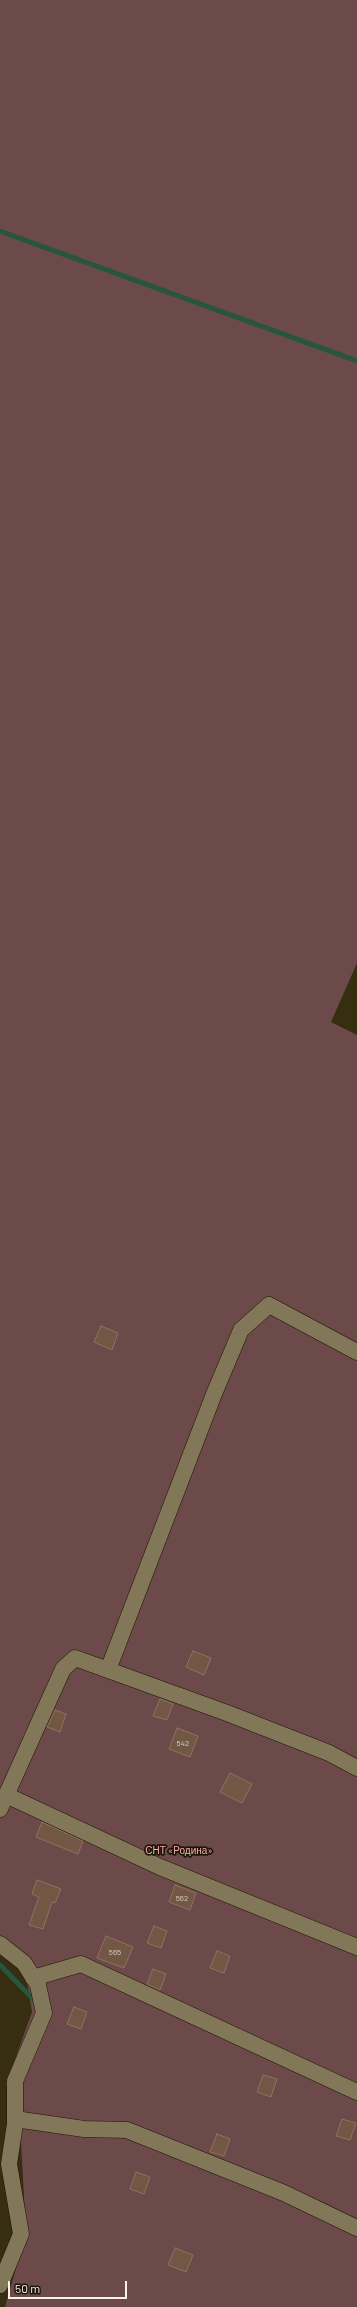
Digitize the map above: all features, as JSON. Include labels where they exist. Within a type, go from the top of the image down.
[{"type":"lane","points":[[108,1670],[214,1394],[241,1330],[269,1306],[357,1352]]},
{"type":"lane","points":[[357,1768],[322,1750],[75,1658],[63,1669],[3,1802],[357,1946]]},
{"type":"lane","points":[[0,1944],[24,1963],[38,1985],[44,2013],[15,2081],[15,2119],[10,2164],[21,2234],[0,2285]]},
{"type":"lane","points":[[33,1978],[80,1964],[357,2092]]},
{"type":"lane","points":[[15,2119],[84,2129],[127,2130],[284,2193],[357,2228]]},
{"type":"green space","name":"СНТ «Родина»","points":[[0,0],[357,0],[357,963],[331,1022],[357,1035],[357,2307],[5,2307],[26,2233],[20,2126],[6,2084],[32,2012],[23,1958],[0,1937]]},
{"type":"building","points":[[101,1326],[118,1333],[112,1350],[94,1342]]},
{"type":"building","points":[[193,1651],[211,1658],[204,1675],[186,1667]]},
{"type":"building","points":[[160,1699],[173,1704],[167,1720],[153,1716]]},
{"type":"building","points":[[55,1710],[66,1714],[60,1732],[47,1727]]},
{"type":"building","points":[[177,1728],[198,1736],[190,1757],[169,1749]]},
{"type":"building","points":[[230,1773],[252,1784],[242,1803],[220,1792]]},
{"type":"building","points":[[42,1822],[83,1841],[78,1854],[36,1837]]},
{"type":"building","points":[[37,1880],[61,1889],[55,1903],[52,1902],[43,1929],[29,1925],[39,1897],[32,1894]]},
{"type":"building","points":[[175,1885],[196,1893],[190,1910],[169,1902]]},
{"type":"building","points":[[154,1926],[167,1931],[161,1948],[147,1943]]},
{"type":"building","points":[[106,1936],[133,1947],[124,1968],[97,1958]]},
{"type":"building","points":[[217,1951],[230,1956],[224,1973],[210,1968]]},
{"type":"building","points":[[153,1969],[166,1974],[160,1990],[147,1984]]},
{"type":"building","points":[[74,2007],[87,2012],[81,2029],[67,2024]]},
{"type":"building","points":[[263,2075],[277,2079],[271,2097],[257,2092]]},
{"type":"building","points":[[342,2119],[356,2123],[350,2140],[336,2136]]},
{"type":"building","points":[[217,2134],[230,2139],[224,2156],[210,2152]]},
{"type":"building","points":[[136,2172],[150,2177],[144,2194],[130,2189]]},
{"type":"building","points":[[175,2248],[193,2255],[186,2272],[168,2265]]},
{"type":"waterway","points":[[0,231],[357,361]]},
{"type":"waterway","points":[[0,1965],[37,2003]]}]
